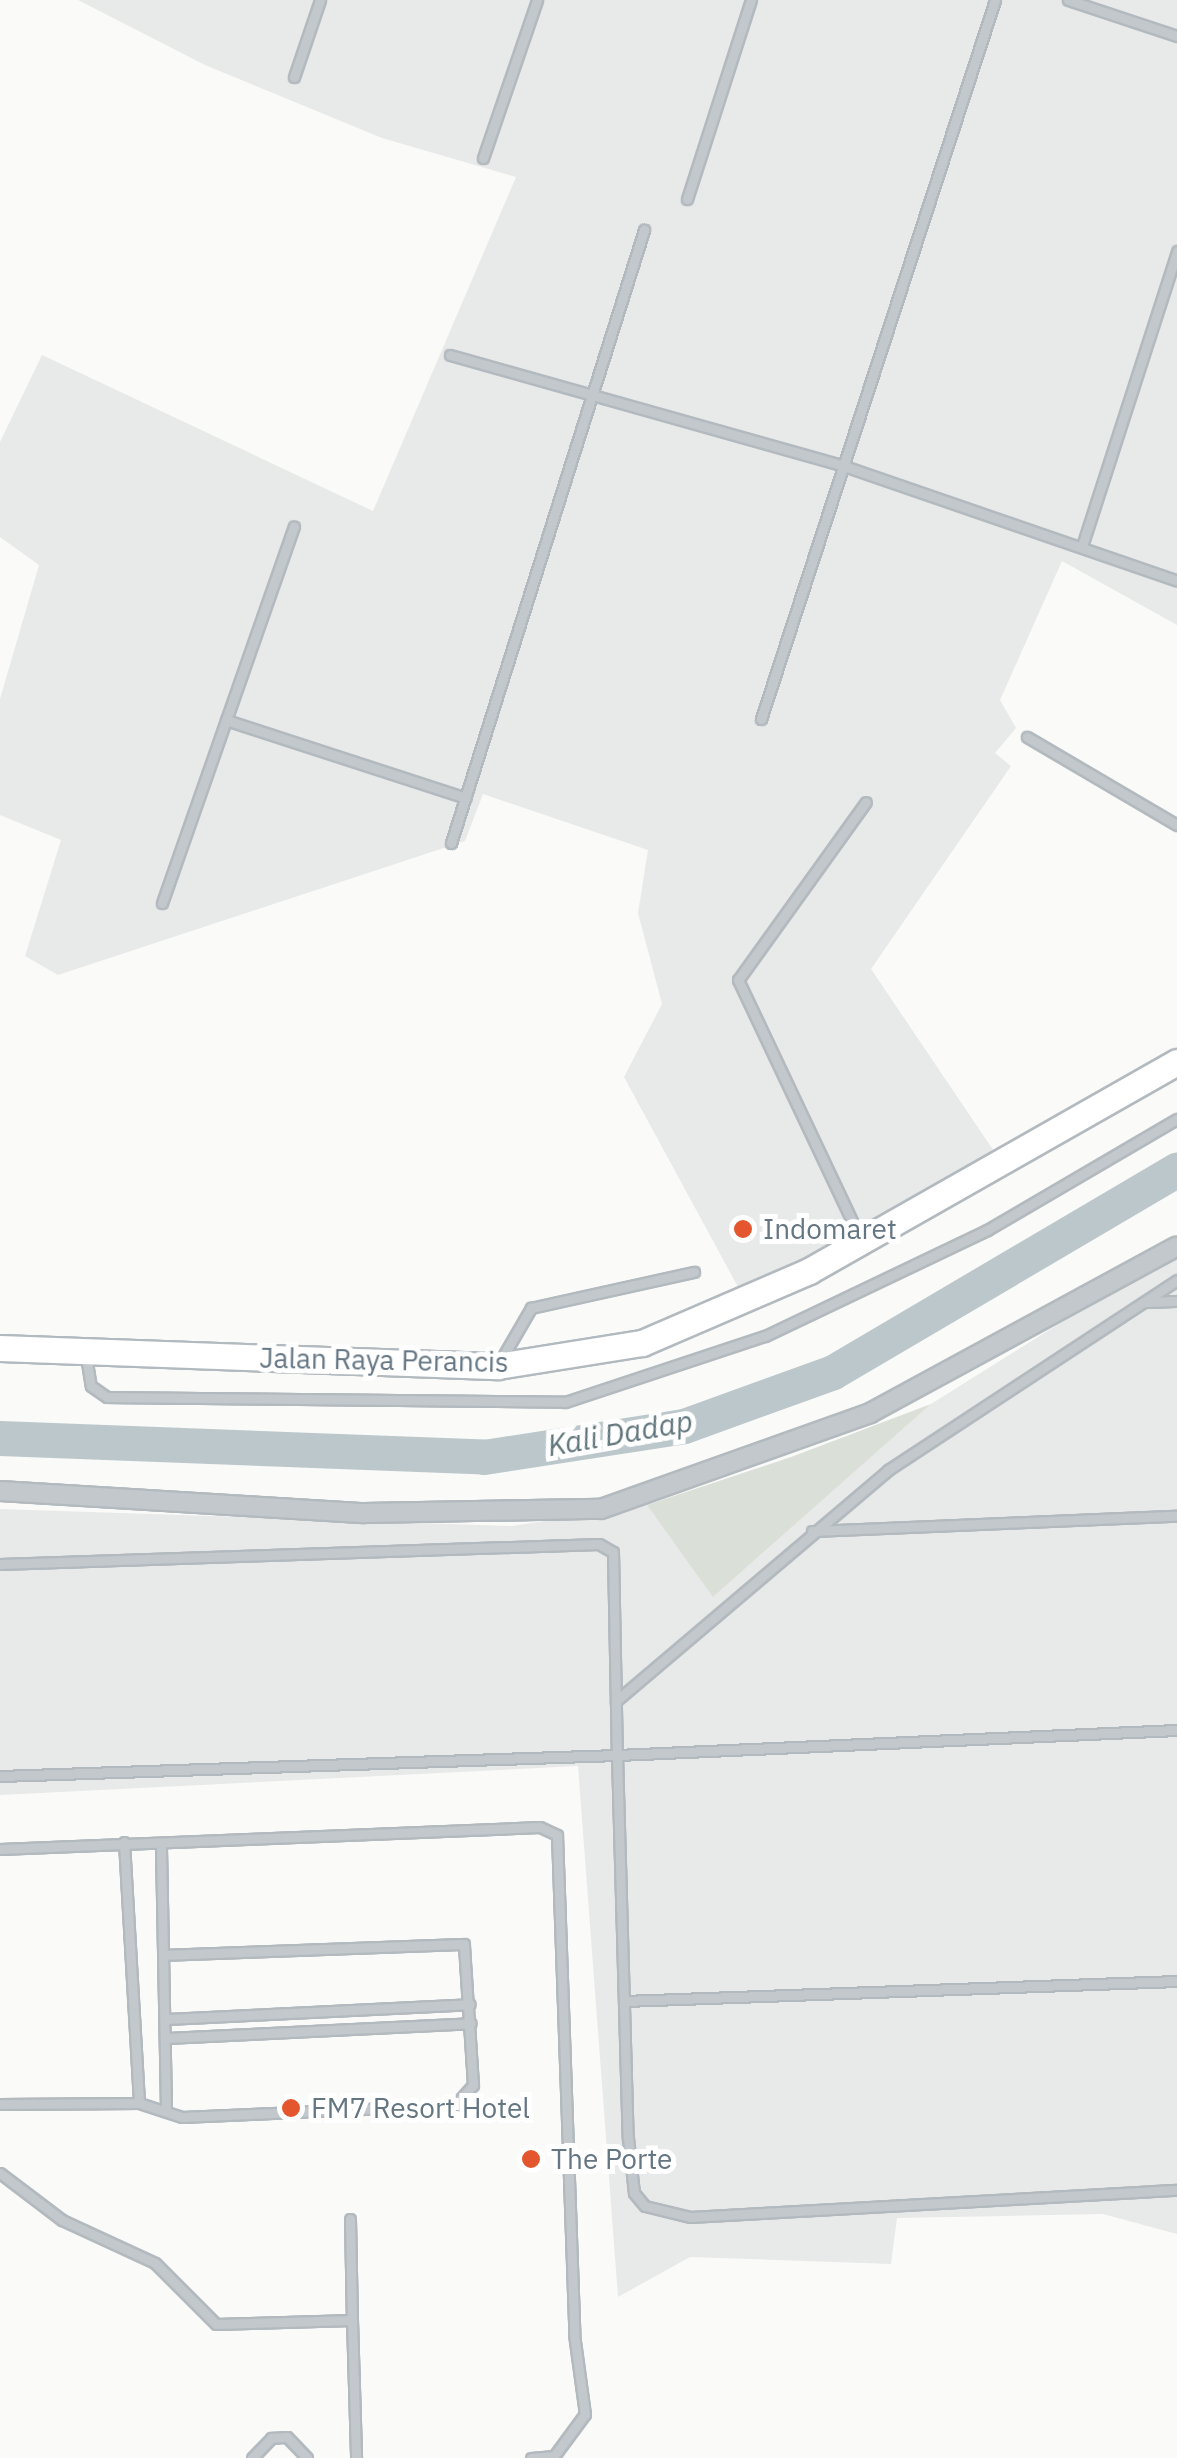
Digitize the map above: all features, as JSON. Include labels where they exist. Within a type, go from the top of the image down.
[{"type":"street","name":"Jalan Raya Perancis","points":[[0,1348],[498,1366],[642,1344],[862,1243],[1177,1062]]},
{"type":"street","points":[[0,1491],[364,1513],[601,1509],[870,1413],[1177,1246]]},
{"type":"lane","points":[[294,77],[320,0]]},
{"type":"lane","points":[[483,158],[537,0]]},
{"type":"lane","points":[[687,198],[751,0]]},
{"type":"lane","points":[[761,719],[995,0]]},
{"type":"lane","points":[[1068,0],[1177,36]]},
{"type":"lane","points":[[451,843],[644,230]]},
{"type":"lane","points":[[1082,546],[1177,251]]},
{"type":"lane","points":[[450,354],[592,391],[841,465],[1177,580]]},
{"type":"lane","points":[[162,903],[294,526]]},
{"type":"lane","points":[[226,720],[466,798]]},
{"type":"lane","points":[[1027,737],[1177,825]]},
{"type":"lane","points":[[862,1243],[738,980],[866,802]]},
{"type":"lane","points":[[85,1353],[91,1386],[107,1398],[565,1402],[765,1336],[987,1230],[1177,1119]]},
{"type":"lane","points":[[498,1366],[531,1308],[694,1272]]},
{"type":"lane","points":[[616,1701],[812,1531],[992,1397],[1177,1280]]},
{"type":"lane","points":[[1142,1302],[1177,1301]]},
{"type":"lane","points":[[812,1531],[1177,1516]]},
{"type":"lane","points":[[0,1564],[600,1544],[612,1552],[624,2002],[634,2193],[668,2215],[1177,2190]]},
{"type":"lane","points":[[0,1776],[617,1755],[1177,1730]]},
{"type":"lane","points":[[0,1849],[124,1842],[161,1848],[540,1827],[557,1834],[574,2334],[585,2414],[553,2457],[531,2458]]},
{"type":"lane","points":[[124,1842],[138,2103]]},
{"type":"lane","points":[[161,1848],[166,2108]]},
{"type":"lane","points":[[0,2104],[138,2103],[166,2108],[182,2117],[454,2105],[473,2085],[464,1944],[165,1955]]},
{"type":"lane","points":[[624,2002],[1177,1981]]},
{"type":"lane","points":[[166,2019],[470,2004]]},
{"type":"lane","points":[[167,2038],[471,2023]]},
{"type":"lane","points":[[0,2174],[62,2220],[155,2263],[216,2324],[352,2320]]},
{"type":"lane","points":[[350,2218],[356,2458]]},
{"type":"lane","points":[[252,2458],[270,2438],[287,2438],[308,2458]]},
{"type":"shaded area","points":[[78,0],[1177,0],[1177,625],[1062,561],[1000,700],[1016,728],[995,753],[1011,766],[871,969],[1006,1169],[750,1309],[624,1077],[662,1004],[638,913],[648,850],[483,794],[465,841],[58,975],[25,956],[61,840],[0,815],[0,699],[39,565],[0,537],[0,442],[42,355],[373,511],[516,177],[382,138],[205,65]]},
{"type":"shaded area","points":[[1177,1250],[1177,2234],[1103,2214],[897,2218],[891,2264],[690,2257],[618,2297],[578,1766],[0,1795],[0,1509],[512,1526],[647,1505],[714,1596],[931,1404]]},
{"type":"shaded area","points":[[931,1404],[713,1597],[647,1505],[791,1457]]},
{"type":"waterway","name":"Kali Dadap","points":[[0,1438],[484,1457],[684,1426],[833,1372],[1177,1169]]},
{"type":"place","name":"Indomaret","points":[[743,1229]]},
{"type":"place","name":"FM7 Resort Hotel","points":[[291,2108]]},
{"type":"place","name":"The Porte","points":[[531,2159]]}]
